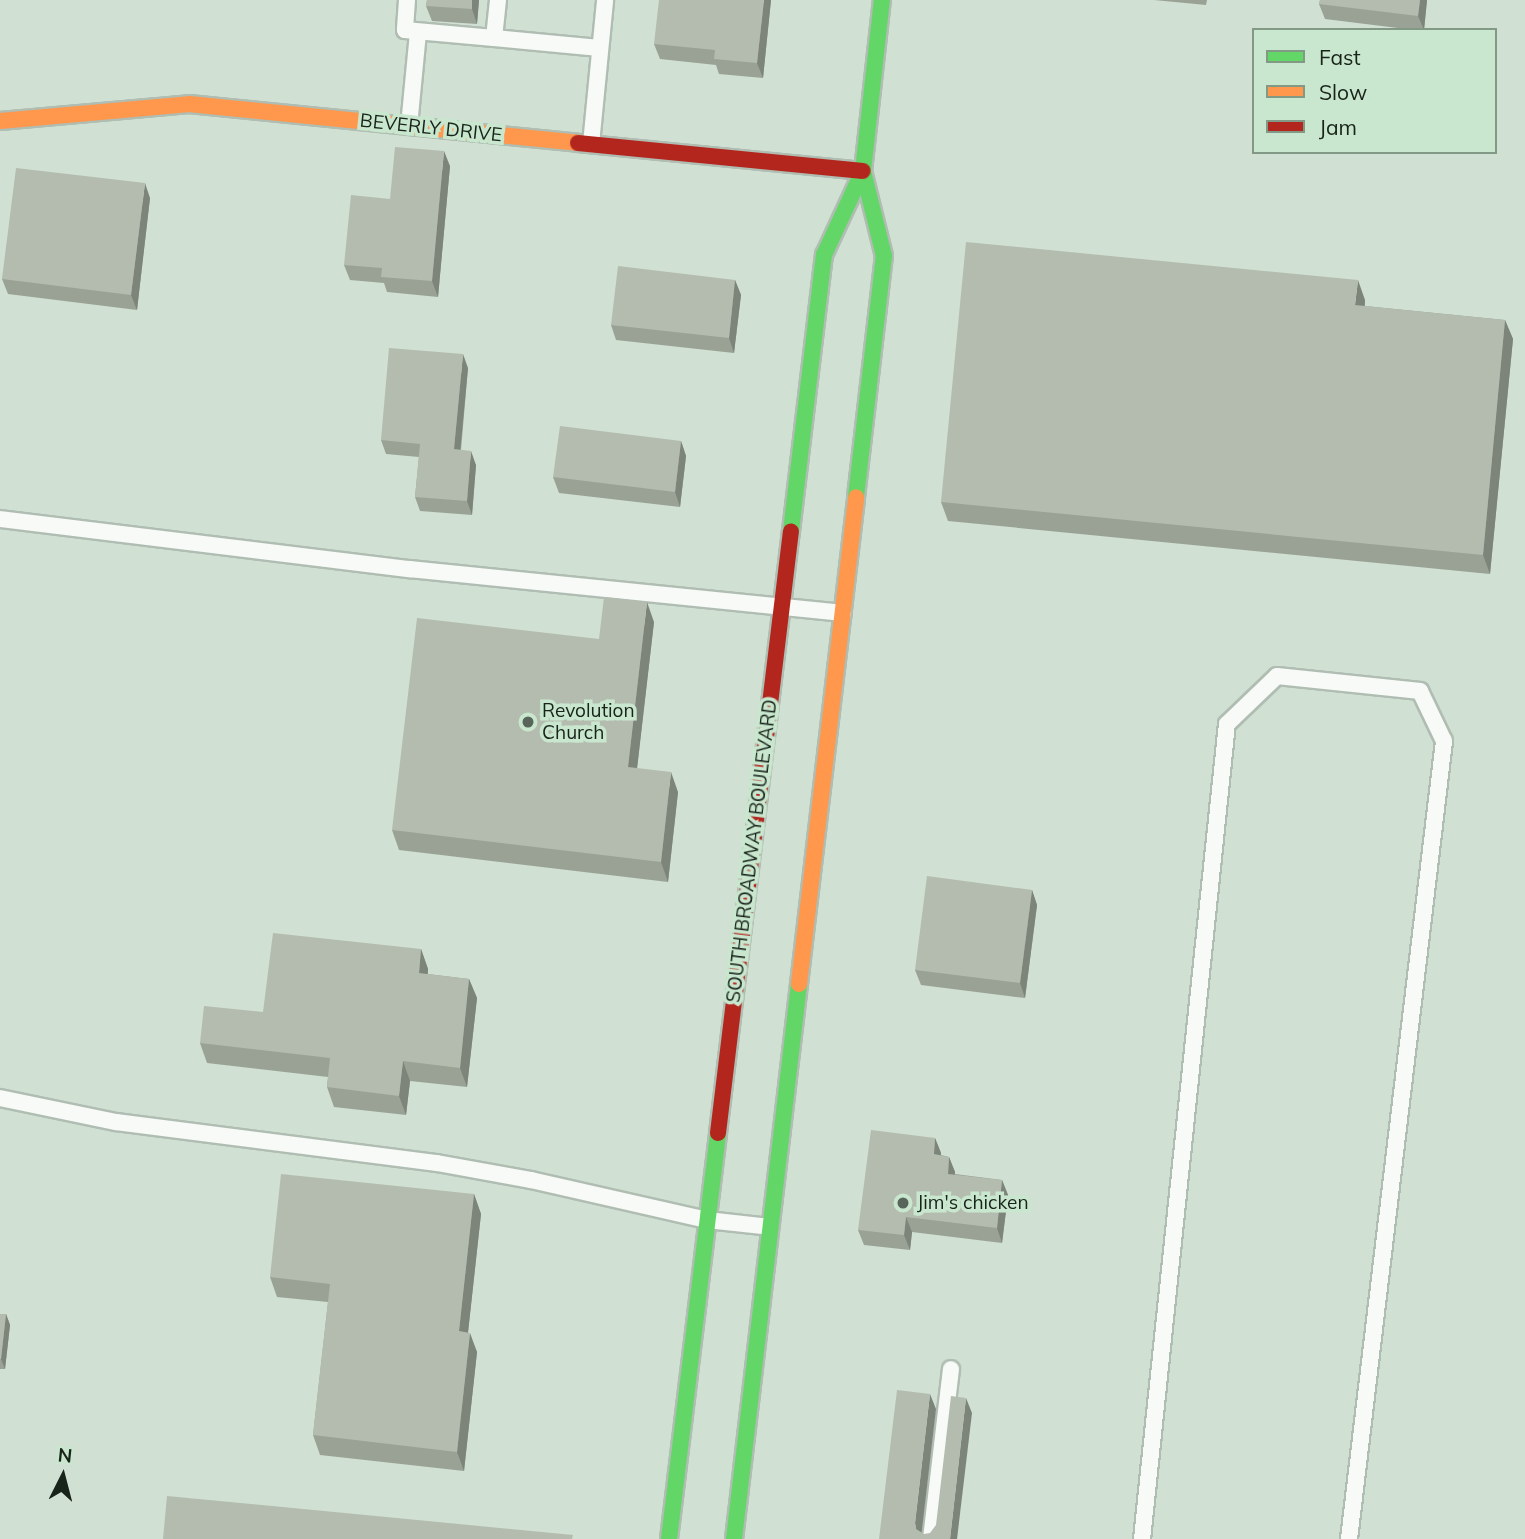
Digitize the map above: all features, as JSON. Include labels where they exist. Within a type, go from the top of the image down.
[{"type":"main road","name":"SOUTH BROADWAY BOULEVARD","points":[[669,1539],[824,255],[863,171],[882,0]]},
{"type":"main road","name":"BEVERLY DRIVE","points":[[0,121],[189,104],[863,171]]},
{"type":"main road","name":"SOUTH BROADWAY BOULEVARD","points":[[734,1539],[884,256],[863,171]]},
{"type":"lane","points":[[407,0],[405,30],[600,48]]},
{"type":"lane","points":[[494,37],[498,0]]},
{"type":"lane","points":[[591,144],[605,0]]},
{"type":"lane","points":[[409,126],[418,32]]},
{"type":"lane","points":[[0,519],[410,569],[843,613]]},
{"type":"lane","points":[[1142,1539],[1227,724],[1277,676],[1420,691],[1444,741],[1349,1539]]},
{"type":"lane","points":[[0,1098],[116,1122],[437,1163],[531,1180],[707,1220],[770,1227]]},
{"type":"lane","points":[[931,1539],[951,1369]]},
{"type":"building","points":[[427,0],[472,0],[472,9],[426,6]]},
{"type":"building","points":[[659,0],[764,0],[757,63],[714,59],[715,50],[654,44]]},
{"type":"building","points":[[1320,0],[1420,0],[1418,16],[1319,4]]},
{"type":"building","points":[[395,147],[444,151],[432,281],[381,277],[382,268],[344,265],[351,195],[390,199]]},
{"type":"building","points":[[16,168],[145,183],[131,295],[2,279]]},
{"type":"building","points":[[966,242],[1358,280],[1355,305],[1505,320],[1483,555],[941,502]]},
{"type":"building","points":[[618,266],[735,280],[729,338],[611,325]]},
{"type":"building","points":[[389,348],[463,354],[454,449],[471,451],[467,501],[415,497],[420,444],[381,440]]},
{"type":"building","points":[[560,426],[681,441],[675,492],[553,477]]},
{"type":"building","name":"Revolution Church","points":[[604,597],[647,602],[628,767],[671,772],[661,862],[392,830],[417,618],[599,639]]},
{"type":"building","points":[[927,876],[1032,890],[1020,983],[915,970]]},
{"type":"building","points":[[273,933],[421,949],[419,973],[469,979],[460,1068],[403,1061],[399,1096],[327,1087],[330,1058],[200,1043],[204,1006],[263,1012]]},
{"type":"building","points":[[871,1130],[935,1138],[934,1154],[949,1157],[948,1174],[1002,1180],[997,1228],[906,1217],[904,1235],[858,1230]]},
{"type":"building","points":[[281,1174],[474,1194],[459,1331],[470,1333],[457,1452],[313,1435],[330,1284],[270,1277]]},
{"type":"building","points":[[0,1314],[6,1314],[1,1359],[0,1359]]},
{"type":"building","points":[[897,1390],[930,1394],[915,1523],[916,1529],[924,1534],[930,1533],[936,1525],[951,1396],[966,1398],[950,1539],[879,1539]]},
{"type":"building","points":[[167,1496],[573,1535],[572,1539],[163,1539]]},
{"type":"traffic: fast","points":[[791,531],[824,255],[863,171],[882,0]]},
{"type":"traffic: fast","points":[[856,497],[884,256],[863,171]]},
{"type":"traffic: fast","points":[[734,1539],[799,984]]},
{"type":"traffic: fast","points":[[669,1539],[718,1133]]},
{"type":"traffic: slow","points":[[0,121],[189,104],[578,143]]},
{"type":"traffic: slow","points":[[799,984],[856,497]]},
{"type":"traffic: jam","points":[[578,143],[863,171]]},
{"type":"traffic: jam","points":[[718,1133],[791,531]]},
{"type":"place","name":"Revolution Church","points":[[528,722]]},
{"type":"place","name":"Jim's chicken","points":[[903,1203]]}]
